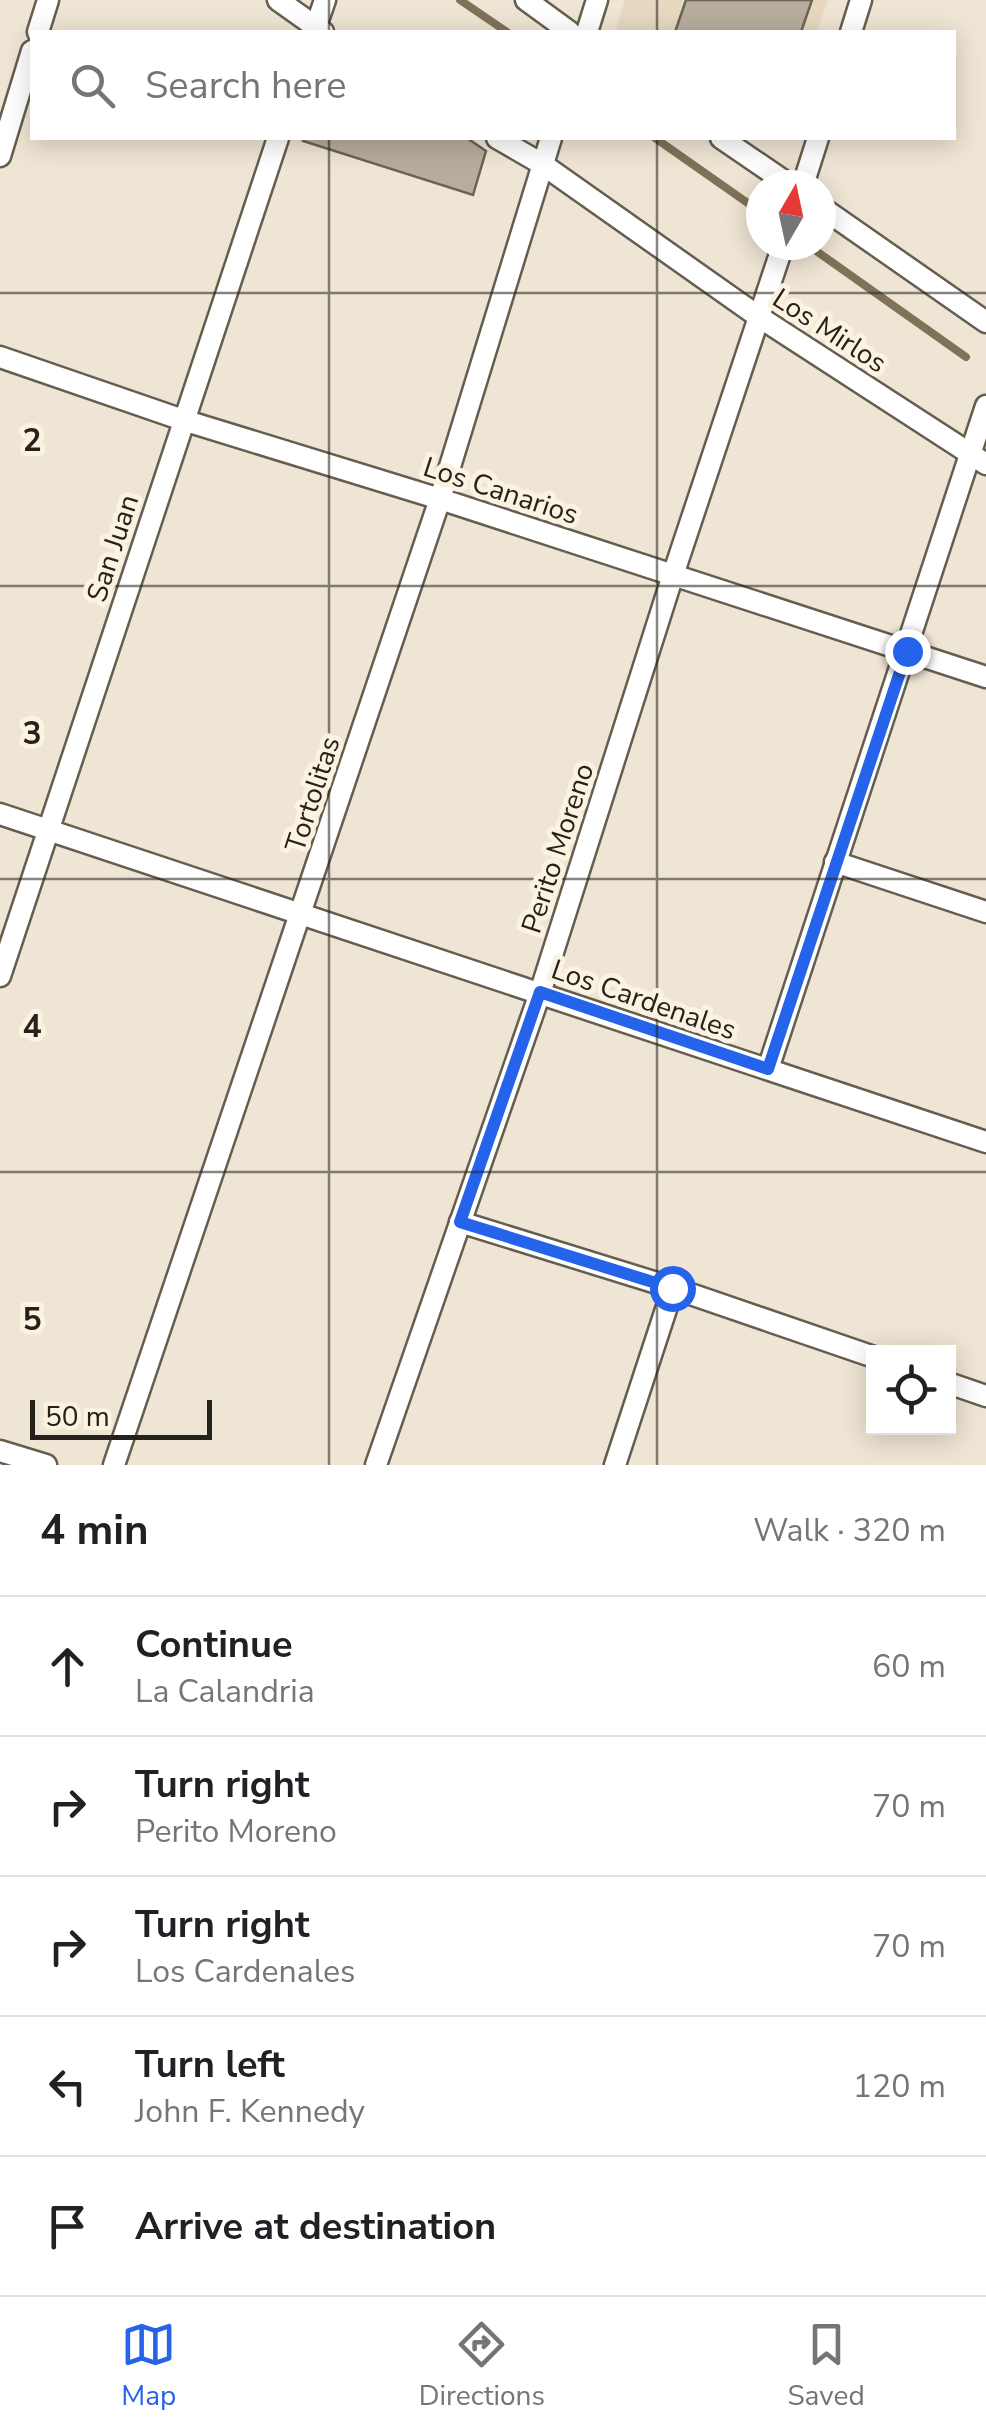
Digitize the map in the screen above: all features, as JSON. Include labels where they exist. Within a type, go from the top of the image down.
[{"type":"street","points":[[39,30],[48,0]]},
{"type":"street","points":[[278,0],[316,30]]},
{"type":"street","points":[[317,30],[325,0]]},
{"type":"street","points":[[526,0],[567,30]]},
{"type":"street","points":[[588,30],[598,0]]},
{"type":"street","points":[[852,30],[861,0]]},
{"type":"street","points":[[0,156],[30,58]]},
{"type":"street","name":"San Juan","points":[[0,976],[277,140]]},
{"type":"street","name":"Los Mirlos","points":[[501,140],[542,164],[758,317],[979,459]]},
{"type":"street","name":"Tortolitas","points":[[114,1465],[440,499],[550,140]]},
{"type":"street","points":[[724,140],[768,170]]},
{"type":"street","points":[[808,170],[817,140]]},
{"type":"street","points":[[836,217],[986,322]]},
{"type":"street","name":"Perito Moreno","points":[[376,1465],[540,992],[778,260]]},
{"type":"street","name":"Los Canarios","points":[[0,357],[184,420],[986,676]]},
{"type":"street","points":[[768,1069],[907,651],[979,459],[986,406]]},
{"type":"street","name":"Los Cardenales","points":[[0,814],[986,1142]]},
{"type":"street","points":[[835,862],[986,912]]},
{"type":"street","points":[[460,1222],[866,1354]]},
{"type":"street","points":[[616,1465],[672,1288]]},
{"type":"street","points":[[956,1386],[986,1396]]},
{"type":"street","points":[[0,1451],[46,1465]]},
{"type":"shaded area","points":[[625,0],[828,0],[818,30],[616,28]]},
{"type":"building","points":[[686,0],[812,0],[802,30],[676,30]]},
{"type":"building","points":[[470,140],[486,151],[473,195],[303,141]]},
{"type":"waterway","points":[[460,0],[504,30]]},
{"type":"waterway","points":[[658,140],[746,202]]},
{"type":"waterway","points":[[829,260],[966,357]]},
{"type":"route","points":[[672,1288],[460,1222],[540,992],[768,1069],[907,651]]}]
